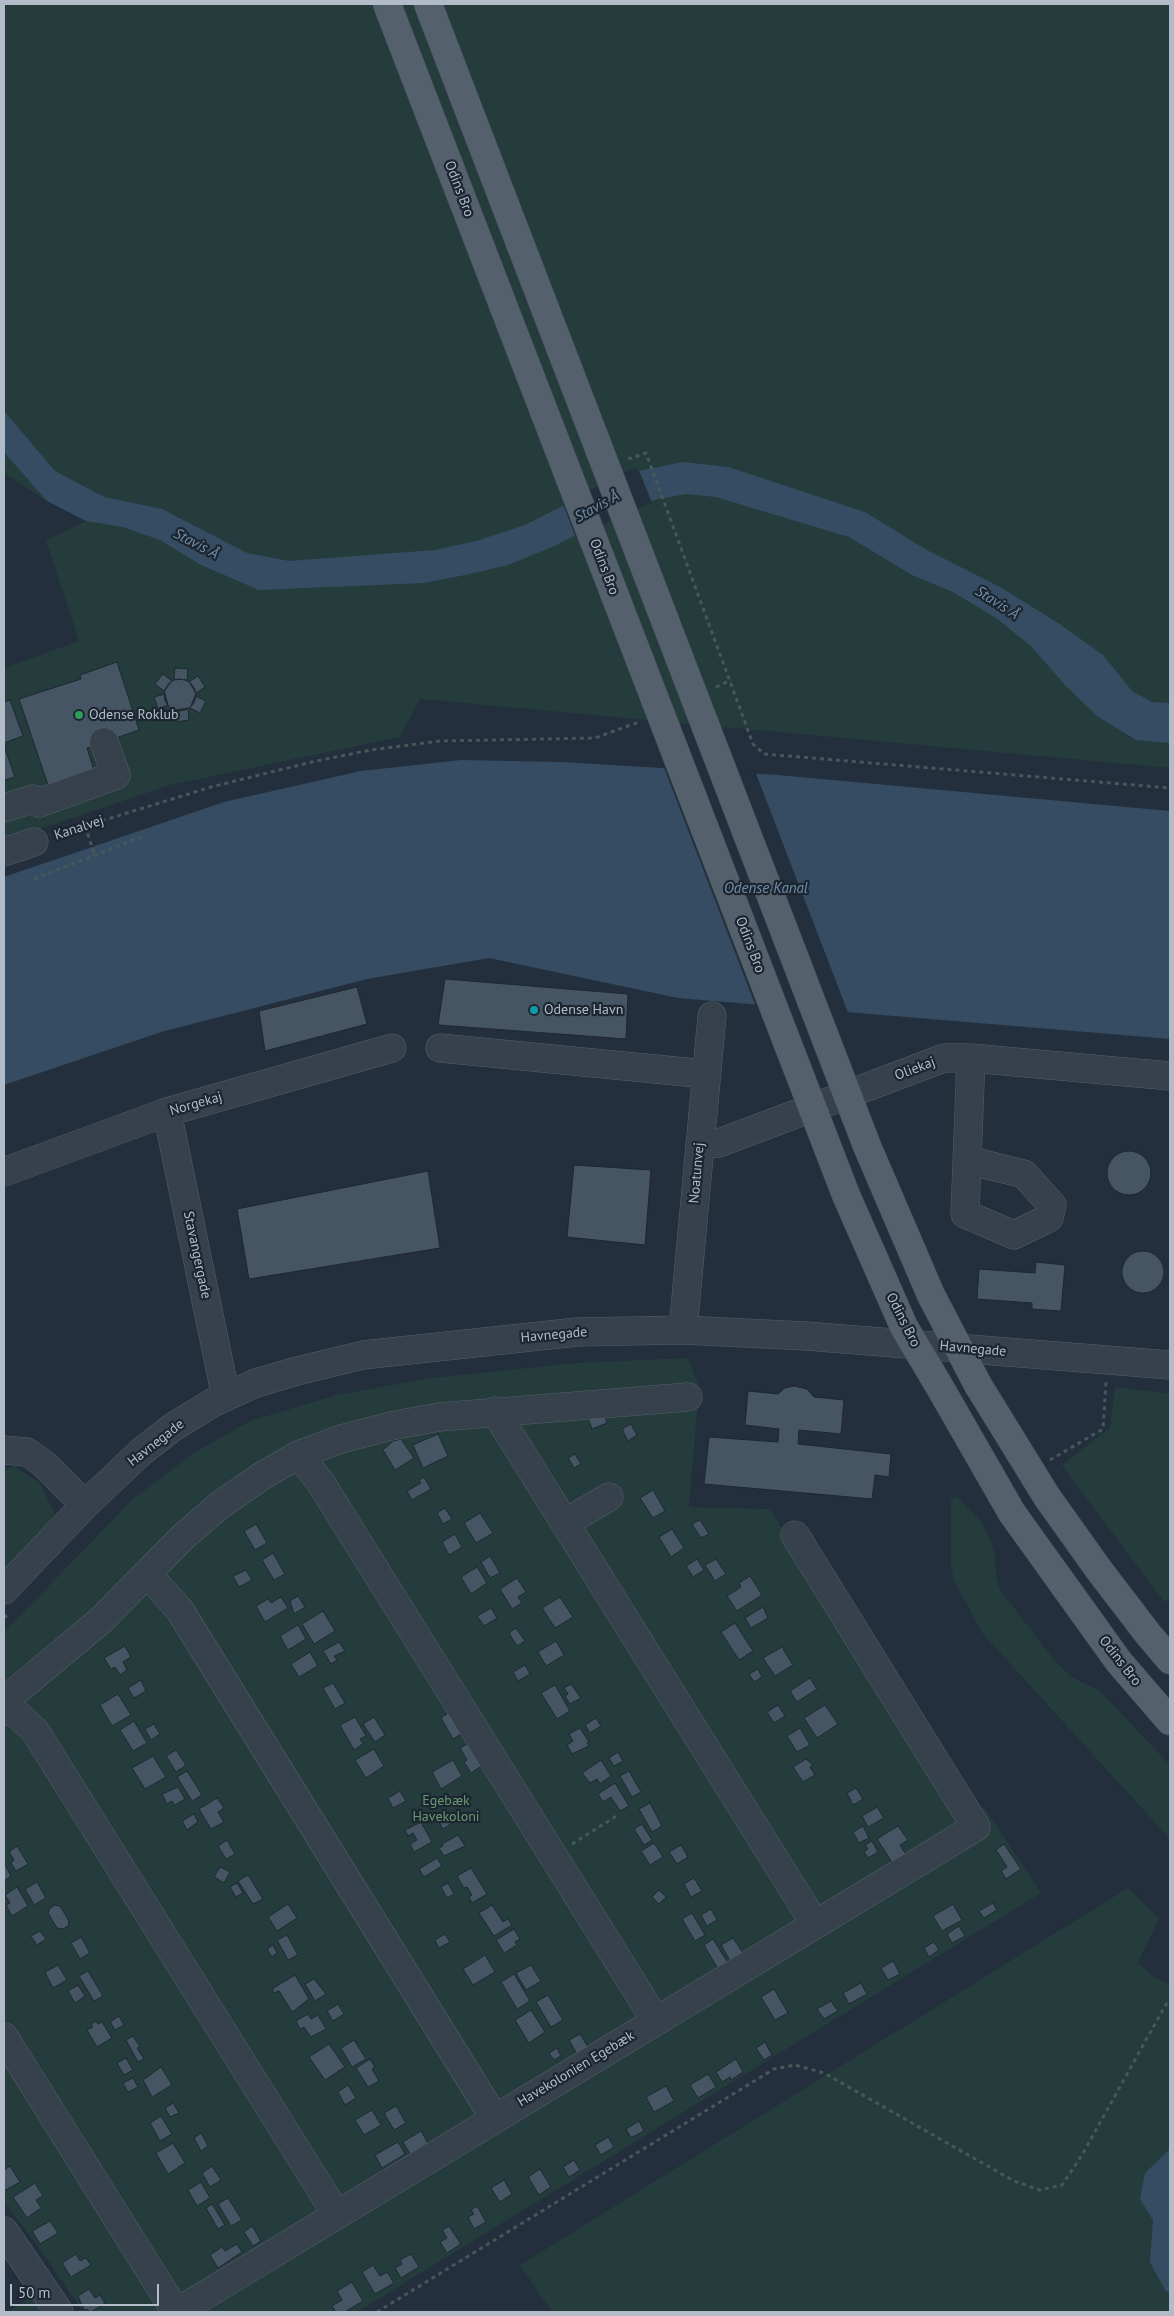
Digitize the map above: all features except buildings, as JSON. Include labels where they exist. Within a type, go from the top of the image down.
[{"type":"main road","name":"Odins Bro","points":[[387,4],[846,1195],[904,1327],[1012,1513],[1119,1662],[1170,1721]]},
{"type":"main road","points":[[428,4],[867,1146],[931,1295],[978,1385],[1047,1497],[1099,1570],[1170,1660]]},
{"type":"street","points":[[4,808],[34,799],[39,803],[116,775],[104,742]]},
{"type":"street","points":[[4,852],[34,842]]},
{"type":"street","name":"Noatunvej","points":[[682,1330],[712,1016]]},
{"type":"street","name":"Norgekaj","points":[[4,1172],[168,1112],[392,1048]]},
{"type":"street","points":[[440,1048],[706,1074]]},
{"type":"street","name":"Oliekaj","points":[[700,1144],[719,1144],[944,1058],[971,1058],[1170,1076]]},
{"type":"street","points":[[967,1160],[971,1058]]},
{"type":"street","name":"Stavangergade","points":[[168,1112],[226,1397]]},
{"type":"street","name":"Havnegade","points":[[4,1590],[85,1506],[141,1452],[173,1427],[226,1397],[264,1381],[363,1355],[577,1332],[682,1330],[806,1336],[1170,1365]]},
{"type":"street","points":[[4,1701],[100,1620],[184,1536],[220,1505],[262,1476],[298,1455],[341,1439],[391,1426],[495,1411],[688,1397]]},
{"type":"street","points":[[495,1411],[815,1924]]},
{"type":"street","points":[[4,1450],[27,1452],[44,1464],[85,1506]]},
{"type":"street","points":[[298,1455],[319,1480],[656,2021]]},
{"type":"street","points":[[565,1523],[609,1497]]},
{"type":"street","name":"Havekolonien Egebæk","points":[[176,2312],[976,1827],[795,1535]]},
{"type":"street","points":[[148,1574],[179,1609],[495,2119]]},
{"type":"street","points":[[4,1709],[17,1714],[35,1731],[337,2215]]},
{"type":"street","points":[[4,2037],[176,2312]]},
{"type":"street","points":[[4,2231],[60,2312]]},
{"type":"path","points":[[628,460],[646,453],[753,744],[764,754],[1170,788]]},
{"type":"path","points":[[714,688],[731,680]]},
{"type":"path","name":"Kanalvej","points":[[34,842],[155,803],[316,761],[370,750],[440,741],[595,738],[647,718]]},
{"type":"path","points":[[85,826],[95,856]]},
{"type":"path","points":[[34,879],[141,837]]},
{"type":"path","points":[[1048,1462],[1103,1429],[1107,1378]]},
{"type":"path","points":[[553,1856],[618,1815]]},
{"type":"path","points":[[377,2312],[774,2069],[795,2065],[824,2073],[1014,2182],[1040,2190],[1062,2185],[1082,2155],[1170,2000]]},
{"type":"green space","points":[[4,4],[1170,4],[1170,768],[420,699],[400,737],[170,785],[4,841],[4,668],[79,641],[46,540],[86,521],[47,501],[4,473]]},
{"type":"green space","name":"Egebæk Havekoloni","points":[[688,1358],[699,1387],[689,1507],[770,1509],[960,1818],[984,1807],[1041,1893],[357,2312],[83,2312],[42,2252],[4,2202],[4,1632],[131,1501],[192,1454],[250,1421],[337,1395],[431,1378],[576,1363]]},
{"type":"green space","points":[[1115,1387],[1170,1394],[1170,1598],[1164,1602],[1062,1465],[1110,1428]]},
{"type":"green space","points":[[14,1466],[40,1483],[54,1513],[48,1528],[4,1573],[4,1470]]},
{"type":"green space","points":[[957,1497],[980,1520],[991,1541],[995,1557],[996,1579],[1001,1591],[1054,1660],[1073,1678],[1099,1690],[1170,1765],[1170,1839],[983,1634],[954,1581],[951,1564],[951,1499]]},
{"type":"green space","points":[[1128,1888],[1159,1918],[1138,1963],[1155,1977],[1170,1985],[1170,2312],[552,2312],[520,2265]]},
{"type":"green space","points":[[38,2293],[52,2312],[7,2312]]},
{"type":"water","name":"Stavis Å","points":[[4,411],[55,471],[104,497],[162,509],[247,553],[289,561],[435,550],[476,541],[525,525],[628,473],[683,462],[728,467],[865,512],[925,549],[1000,587],[1058,623],[1103,655],[1132,691],[1152,702],[1170,703],[1170,743],[1136,740],[1097,716],[1064,684],[1031,646],[996,618],[953,592],[912,575],[849,537],[716,497],[686,494],[658,499],[630,508],[552,547],[508,565],[465,575],[424,583],[259,590],[201,565],[160,540],[123,527],[86,521],[47,501],[4,452]]},
{"type":"water","name":"Odense Kanal","points":[[461,760],[561,762],[778,775],[1170,811],[1170,1039],[678,998],[489,958],[367,979],[161,1032],[4,1085],[4,877],[224,802],[361,771]]},
{"type":"water","points":[[1170,2149],[1170,2293],[1165,2290],[1150,2262],[1153,2220],[1140,2199],[1145,2173]]},
{"type":"pier","points":[[638,468],[652,503],[631,511],[576,538],[563,504],[627,471]]},
{"type":"pier","points":[[663,765],[755,771],[849,1015],[756,1007]]},
{"type":"place","name":"Odense Roklub","points":[[79,715]]},
{"type":"place","name":"Odense Havn","points":[[534,1010]]}]
